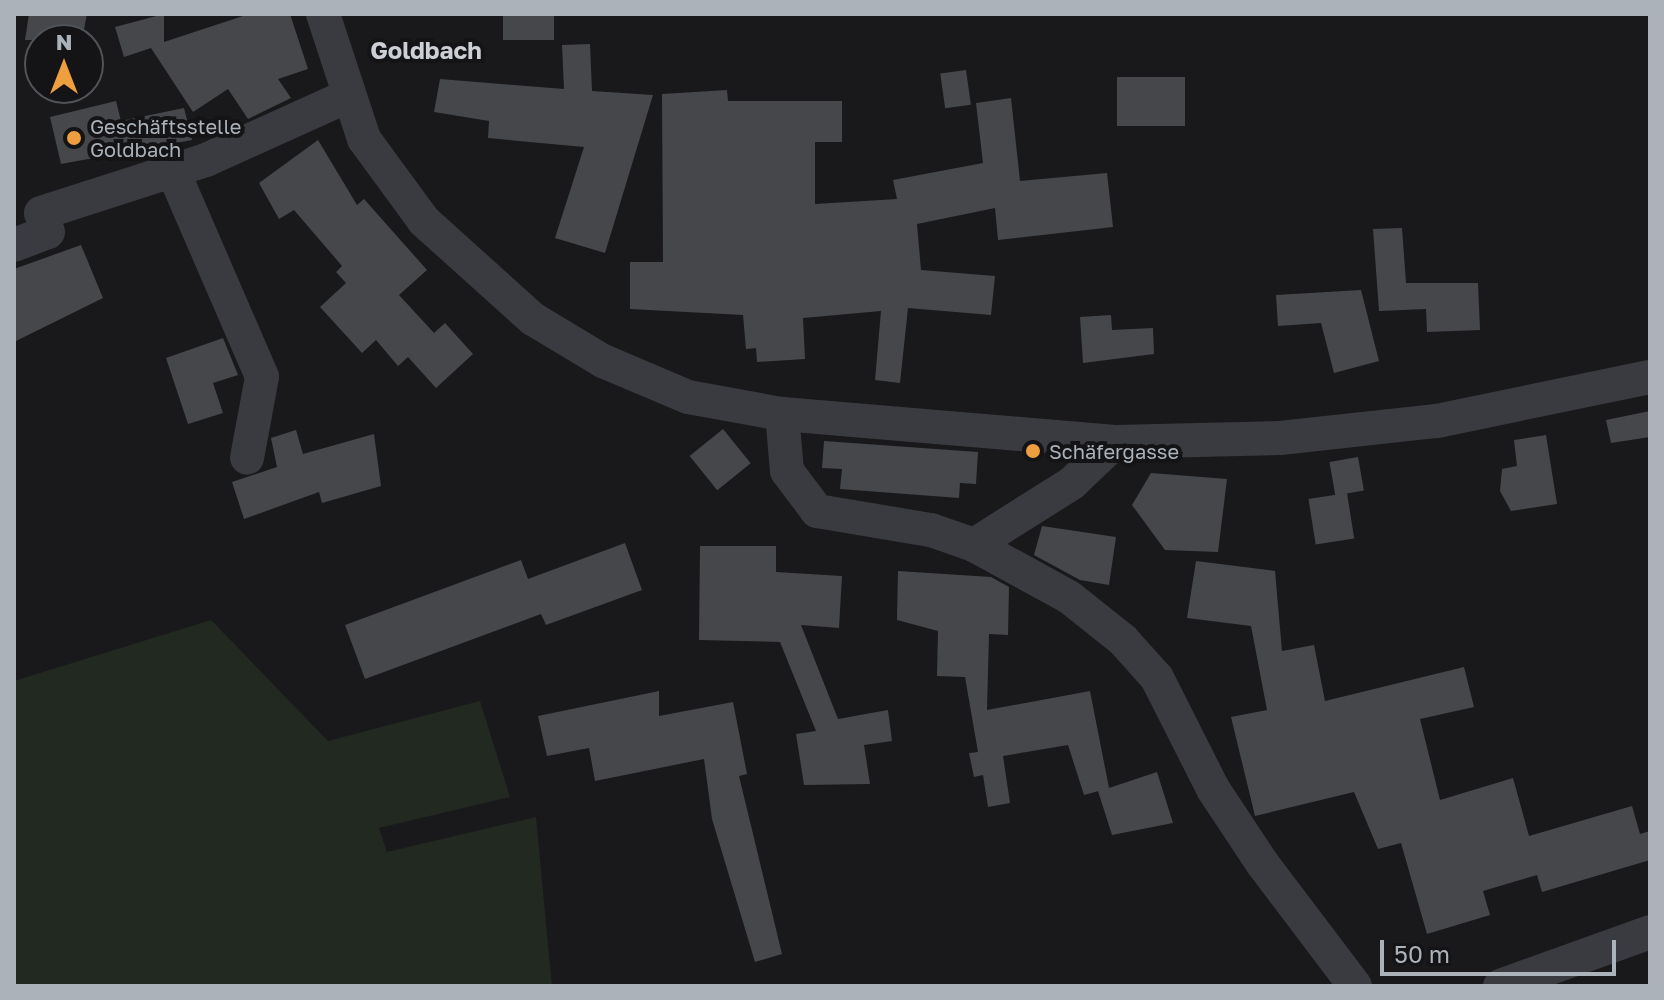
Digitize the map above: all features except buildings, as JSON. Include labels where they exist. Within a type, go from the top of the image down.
[{"type":"street","points":[[323,14],[364,139],[424,221],[533,319],[603,361],[688,397],[782,414],[1115,442],[1280,438],[1437,421],[1650,377]]},
{"type":"street","points":[[14,245],[48,232],[41,213],[173,171],[348,96]]},
{"type":"street","points":[[173,171],[262,377],[247,458]]},
{"type":"street","points":[[782,414],[787,471],[817,511],[931,530],[974,545],[1069,597],[1157,678],[1213,789],[1355,986]]},
{"type":"street","points":[[974,545],[1072,483],[1115,442]]},
{"type":"street","points":[[1500,986],[1650,932]]},
{"type":"shaded area","points":[[211,620],[328,741],[480,701],[510,797],[379,828],[387,852],[536,817],[552,986],[14,986],[14,681]]},
{"type":"place","name":"Geschäftsstelle Goldbach","points":[[74,138]]},
{"type":"place","name":"Schäfergasse","points":[[1033,451]]},
{"type":"district","name":"Goldbach","points":[[426,50]]}]
